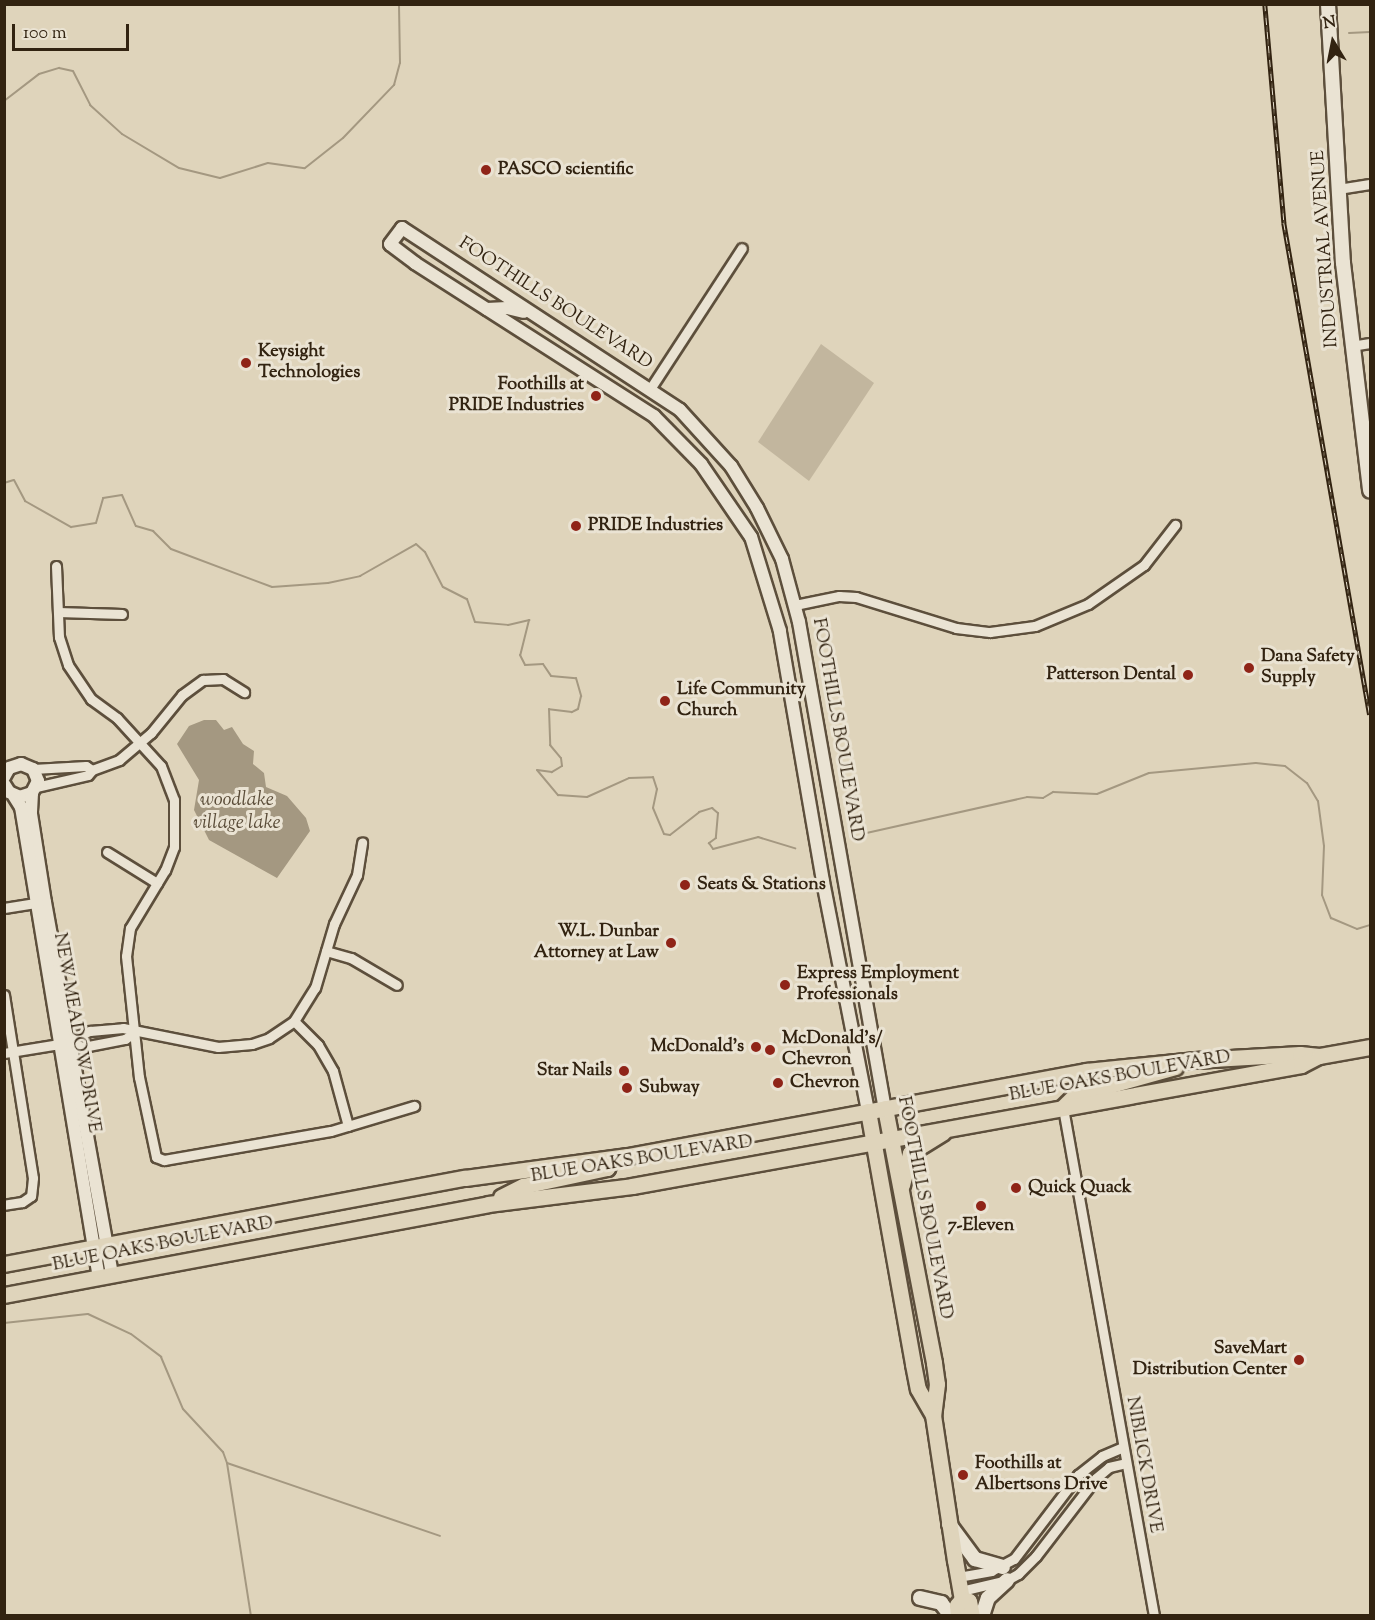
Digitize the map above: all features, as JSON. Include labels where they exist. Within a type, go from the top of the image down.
[{"type":"main road","name":"INDUSTRIAL AVENUE","points":[[1329,4],[1338,189],[1351,346],[1371,490]]},
{"type":"main road","name":"BLUE OAKS BOULEVARD","points":[[4,1264],[465,1178],[612,1158],[1086,1071],[1195,1060],[1300,1054],[1319,1056],[1371,1047]]},
{"type":"main road","name":"BLUE OAKS BOULEVARD","points":[[4,1295],[488,1204],[632,1186],[873,1140],[1301,1065],[1319,1056]]},
{"type":"main road","points":[[1063,1108],[1075,1095],[1145,1078],[1195,1060]]},
{"type":"main road","name":"FOOTHILLS BOULEVARD","points":[[885,1108],[900,1197],[934,1363],[937,1384],[933,1414],[960,1589],[957,1605],[958,1616]]},
{"type":"main road","name":"FOOTHILLS BOULEVARD","points":[[868,1112],[918,1389],[933,1414]]},
{"type":"main road","points":[[900,1197],[910,1153],[954,1126]]},
{"type":"main road","points":[[488,1204],[523,1186],[607,1168],[612,1158]]},
{"type":"main road","points":[[906,1326],[912,1329],[918,1357],[934,1363]]},
{"type":"main road","points":[[949,1524],[975,1559],[1003,1566]]},
{"type":"main road","points":[[982,1616],[988,1598],[1008,1580]]},
{"type":"main road","name":"FOOTHILLS BOULEVARD","points":[[960,1589],[969,1601],[972,1616]]},
{"type":"main road","points":[[920,1598],[941,1603],[951,1616]]},
{"type":"street","points":[[1338,189],[1371,184]]},
{"type":"street","name":"FOOTHILLS BOULEVARD","points":[[868,1112],[774,609],[751,537],[735,508],[676,436],[639,405],[487,309],[390,244],[402,228],[650,388],[697,426],[742,481],[782,560],[795,605],[885,1108]]},
{"type":"street","points":[[639,405],[742,248]]},
{"type":"street","points":[[487,309],[507,308],[537,315]]},
{"type":"street","points":[[1351,346],[1371,343]]},
{"type":"street","points":[[774,609],[839,596],[856,597],[956,628],[990,632],[1035,626],[1088,604],[1144,565],[1175,525]]},
{"type":"street","points":[[56,566],[59,637],[75,678],[91,699],[141,742],[167,777],[176,812],[174,847],[157,883],[138,912],[128,942],[126,967],[139,1077],[156,1157],[164,1160],[348,1126],[414,1106]]},
{"type":"street","points":[[58,612],[122,614]]},
{"type":"street","points":[[5,777],[15,765],[72,773],[92,770],[119,760],[141,742],[182,695],[203,681],[223,679],[244,692]]},
{"type":"street","name":"NEW MEADOW DRIVE","points":[[33,769],[34,790],[31,814],[40,902]]},
{"type":"street","points":[[8,791],[34,790],[72,773]]},
{"type":"street","name":"NEW MEADOW DRIVE","points":[[8,791],[21,807],[106,1276]]},
{"type":"street","points":[[9,1052],[64,1043],[81,1033],[105,1029],[232,1048],[269,1038],[294,1021],[315,988],[326,951],[357,875],[362,842]]},
{"type":"street","points":[[107,852],[157,883]]},
{"type":"street","points":[[4,908],[40,902]]},
{"type":"street","points":[[326,951],[351,958],[397,985]]},
{"type":"street","points":[[4,996],[9,1052],[33,1178],[31,1196],[22,1202],[4,1205]]},
{"type":"street","points":[[294,1021],[318,1045],[329,1064],[348,1126]]},
{"type":"street","points":[[105,1029],[107,1042]]},
{"type":"street","points":[[64,1043],[83,1047],[125,1039],[135,1032]]},
{"type":"street","name":"NIBLICK DRIVE","points":[[1063,1108],[1154,1616]]},
{"type":"street","points":[[960,1589],[1003,1566],[1024,1548],[1078,1474],[1102,1456],[1123,1447]]},
{"type":"street","points":[[960,1589],[1008,1580],[1032,1561],[1096,1478],[1109,1467],[1126,1463]]},
{"type":"shaded area","points":[[821,344],[874,383],[809,481],[758,442]]},
{"type":"water","name":"woodlake village lake","points":[[204,720],[216,720],[224,730],[232,727],[243,744],[254,751],[253,764],[264,773],[266,787],[287,796],[306,818],[310,831],[277,878],[209,840],[194,810],[199,780],[177,744],[189,726]]},
{"type":"waterway","points":[[4,101],[39,74],[59,68],[73,71],[90,105],[122,134],[179,168],[220,178],[268,163],[305,168],[343,138],[394,85],[400,63],[399,4]]},
{"type":"waterway","points":[[1349,33],[1370,32]]},
{"type":"waterway","points":[[4,483],[14,480],[25,501],[71,527],[96,523],[103,498],[122,495],[136,526],[153,531],[171,549],[272,587],[328,583],[360,576],[416,544],[425,552],[443,587],[467,599],[475,622],[508,625],[529,620],[520,655],[525,665],[543,664],[551,676],[576,678],[581,696],[578,709],[572,712],[549,709],[550,745],[561,758],[562,766],[552,772],[537,770],[558,795],[587,797],[629,778],[653,777],[657,789],[653,808],[664,834],[670,835],[699,812],[712,808],[718,813],[716,838],[709,843],[713,849],[758,837],[795,848]]},
{"type":"waterway","points":[[862,834],[1027,797],[1043,798],[1053,792],[1097,794],[1149,773],[1256,763],[1285,766],[1307,783],[1318,801],[1324,846],[1322,895],[1331,918],[1357,929],[1370,925]]},
{"type":"waterway","points":[[4,1323],[88,1314],[131,1334],[161,1357],[183,1409],[223,1452],[227,1463],[251,1616]]},
{"type":"waterway","points":[[227,1463],[440,1536]]},
{"type":"railway","points":[[1265,4],[1284,223],[1370,715]]},
{"type":"place","name":"PASCO scientific","points":[[486,170]]},
{"type":"place","name":"Keysight Technologies","points":[[246,363]]},
{"type":"place","name":"Foothills at PRIDE Industries","points":[[596,396]]},
{"type":"place","name":"PRIDE Industries","points":[[576,526]]},
{"type":"place","name":"Dana Safety Supply","points":[[1249,668]]},
{"type":"place","name":"Patterson Dental","points":[[1188,675]]},
{"type":"place","name":"Life Community Church","points":[[665,701]]},
{"type":"place","name":"Seats & Stations","points":[[685,885]]},
{"type":"place","name":"W.L. Dunbar Attorney at Law","points":[[671,943]]},
{"type":"place","name":"Express Employment Professionals","points":[[785,985]]},
{"type":"place","name":"McDonald's","points":[[756,1047]]},
{"type":"place","name":"McDonald's/ Chevron","points":[[770,1050]]},
{"type":"place","name":"Star Nails","points":[[624,1071]]},
{"type":"place","name":"Chevron","points":[[778,1083]]},
{"type":"place","name":"Subway","points":[[627,1088]]},
{"type":"place","name":"Quick Quack","points":[[1016,1188]]},
{"type":"place","name":"7-Eleven","points":[[981,1206]]},
{"type":"place","name":"SaveMart Distribution Center","points":[[1299,1360]]},
{"type":"place","name":"Foothills at Albertsons Drive","points":[[963,1475]]}]
